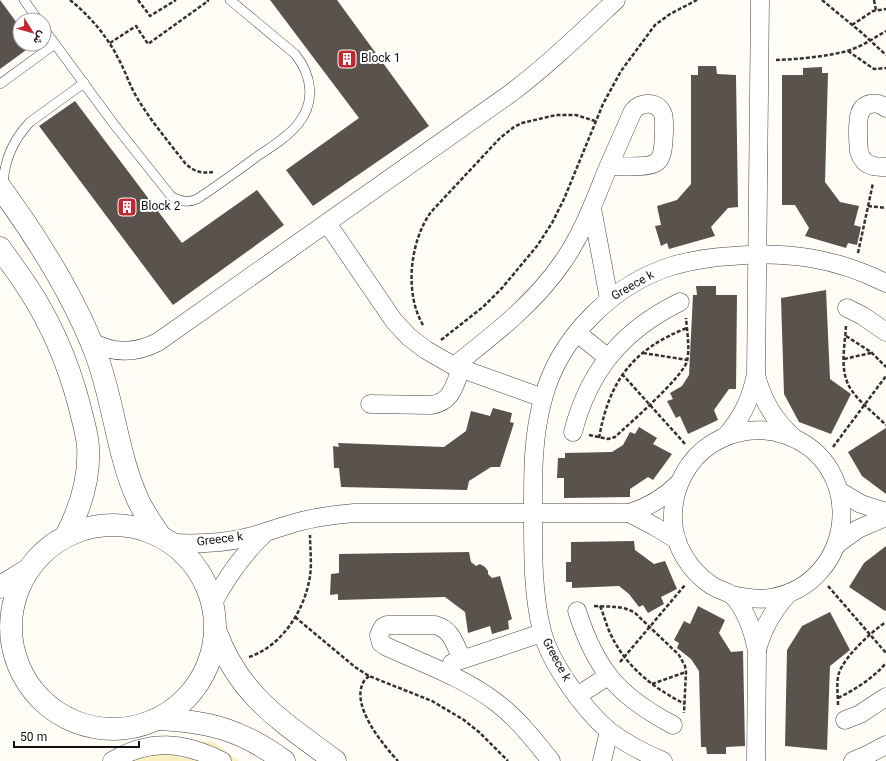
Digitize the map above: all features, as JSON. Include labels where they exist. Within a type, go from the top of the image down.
[{"type":"street","points":[[90,341],[104,348],[119,352],[134,351],[149,347],[158,342],[418,160],[538,73],[616,0]]},
{"type":"street","points":[[725,436],[746,408],[751,397],[756,374],[760,0]]},
{"type":"street","points":[[881,167],[870,165],[859,152],[859,119],[863,109],[867,106],[877,104],[886,108]]},
{"type":"street","points":[[370,404],[431,405],[444,401],[449,396],[458,368],[521,311],[562,264],[592,208],[609,166]]},
{"type":"street","points":[[1,188],[51,262],[70,297],[96,355],[105,382],[130,482],[148,519],[167,540]]},
{"type":"street","points":[[592,208],[609,300]]},
{"type":"street","points":[[327,223],[394,321],[409,337],[434,343],[458,368],[543,398]]},
{"type":"street","points":[[0,248],[28,288],[43,313],[55,338],[66,364],[83,421],[88,446],[88,464],[85,483],[74,520],[66,536]]},
{"type":"street","name":"Greece k","points":[[663,761],[640,750],[609,731],[593,715],[577,696],[559,669],[542,633],[535,589],[533,564],[533,467],[535,444],[543,398],[558,363],[577,333],[595,312],[609,300],[629,286],[651,275],[674,266],[697,260],[757,254],[805,256],[854,269],[886,283]]},
{"type":"street","points":[[573,432],[583,400],[607,357],[633,331],[658,313],[680,302]]},
{"type":"street","points":[[847,308],[863,316],[886,332]]},
{"type":"street","points":[[577,333],[607,357]]},
{"type":"street","points":[[756,374],[759,386],[769,410],[776,420],[795,438],[810,448],[823,460],[833,475],[839,491],[842,510],[841,528],[836,545],[828,561],[818,574],[804,585],[789,593],[770,598],[751,599],[732,595],[712,586],[695,572],[685,557],[677,540],[673,521],[674,502],[679,483],[696,457],[706,448],[725,436],[742,431],[760,430],[778,432],[795,438]]},
{"type":"street","name":"Greece k","points":[[167,540],[196,544],[220,543],[242,539],[310,519],[354,513],[629,513],[643,509],[657,502],[669,494],[679,483]]},
{"type":"street","points":[[839,491],[861,504],[886,512]]},
{"type":"street","name":"Greece k","points":[[629,513],[677,540]]},
{"type":"street","points":[[836,545],[858,529],[886,517]]},
{"type":"street","points":[[216,632],[210,659],[198,684],[180,704],[157,719],[133,727],[113,729],[93,728],[74,722],[57,713],[38,696],[23,675],[13,650],[11,622],[16,595],[28,570],[51,546],[66,536],[89,528],[113,524],[138,527],[167,540],[185,553],[197,568],[207,585],[213,603],[216,632],[227,659],[259,702],[279,720],[335,761]]},
{"type":"street","name":"Greece k","points":[[213,603],[223,583],[235,565],[265,532]]},
{"type":"street","points":[[0,587],[28,570]]},
{"type":"street","points":[[757,651],[765,625],[771,614],[789,593]]},
{"type":"street","points":[[732,595],[749,621],[757,651],[756,761]]},
{"type":"street","points":[[577,611],[592,650],[608,676],[636,703],[658,718],[673,725]]},
{"type":"street","points":[[462,659],[450,633],[441,626],[387,625],[380,630],[379,639],[385,646],[482,692],[498,703],[525,730],[551,761]]},
{"type":"street","points":[[434,668],[542,633]]},
{"type":"street","points":[[0,660],[23,675]]},
{"type":"street","points":[[577,696],[608,676]]},
{"type":"street","points":[[846,720],[860,714],[886,697]]},
{"type":"street","points":[[157,719],[200,722],[221,727],[241,734],[260,744],[284,761]]},
{"type":"street","points":[[602,761],[609,731]]},
{"type":"street","points":[[112,761],[133,750],[159,745],[186,747],[222,761]]},
{"type":"street","points":[[853,761],[886,745]]},
{"type":"lane","points":[[24,0],[32,12]]},
{"type":"lane","points":[[52,40],[113,123],[171,196],[186,202],[198,200],[291,132],[303,117],[310,98],[309,79],[301,61],[295,54],[230,0]]},
{"type":"lane","points":[[0,84],[55,44]]},
{"type":"lane","points":[[1,188],[6,161],[11,147],[20,134],[30,122],[84,82]]},
{"type":"path","points":[[70,0],[93,23],[110,44],[119,58],[135,94],[185,163],[190,168],[198,172],[205,173],[217,171]]},
{"type":"path","points":[[138,0],[150,16],[176,0]]},
{"type":"path","points":[[110,44],[136,26],[148,44],[208,0]]},
{"type":"path","points":[[434,343],[462,324],[498,293],[537,246],[552,223],[564,198],[605,98],[618,76],[649,32],[662,19],[697,0]]},
{"type":"path","points":[[822,0],[871,40],[886,55]]},
{"type":"path","points":[[874,0],[876,10]]},
{"type":"path","points":[[852,25],[869,13],[876,10],[886,10]]},
{"type":"path","points":[[759,62],[806,58],[848,51],[886,31]]},
{"type":"path","points":[[848,51],[874,69],[886,68]]},
{"type":"path","points":[[424,328],[413,298],[412,275],[418,235],[431,212],[500,138],[514,127],[522,123],[556,115],[576,115],[595,121]]},
{"type":"path","points":[[854,269],[868,206],[881,167]]},
{"type":"path","points":[[868,206],[886,208]]},
{"type":"path","points":[[573,432],[599,438],[608,439],[615,437],[682,371],[688,360],[686,302],[680,302]]},
{"type":"path","points":[[847,308],[844,359],[848,385],[864,405],[886,425]]},
{"type":"path","points":[[599,438],[607,405],[613,389],[622,374],[642,353],[663,338],[687,328]]},
{"type":"path","points":[[846,336],[871,352],[886,367]]},
{"type":"path","points":[[844,359],[871,352]]},
{"type":"path","points":[[642,353],[688,360]]},
{"type":"path","points":[[607,357],[696,457]]},
{"type":"path","points":[[823,460],[886,376]]},
{"type":"path","points":[[227,659],[247,657],[265,650],[280,636],[295,617],[302,604],[310,576],[310,519]]},
{"type":"path","points":[[608,676],[695,572]]},
{"type":"path","points":[[818,574],[886,653]]},
{"type":"path","points":[[577,611],[576,604],[626,609],[636,613],[679,655],[685,666],[686,672],[685,704],[682,729],[673,725]]},
{"type":"path","points":[[600,606],[610,633],[625,657],[637,672],[667,695],[685,704]]},
{"type":"path","points":[[295,617],[355,667],[369,676],[432,701],[449,710],[479,732],[508,761]]},
{"type":"path","points":[[846,720],[838,721],[838,681],[840,669],[846,660],[870,634],[886,622]]},
{"type":"path","points":[[838,698],[867,682],[886,663]]},
{"type":"path","points":[[652,684],[686,672]]},
{"type":"path","points":[[369,676],[363,682],[361,691],[362,707],[382,742],[398,761]]},
{"type":"sand","points":[[166,742],[213,742],[239,761],[130,761]]},
{"type":"building","points":[[0,0],[12,16],[12,52],[23,52],[0,69]]},
{"type":"building","name":"Block 1","points":[[270,0],[337,0],[429,126],[313,206],[286,170],[359,118]]},
{"type":"building","points":[[698,66],[716,66],[717,74],[736,75],[738,207],[728,208],[711,227],[715,236],[669,249],[667,243],[661,246],[655,226],[661,225],[657,206],[677,200],[691,184],[691,75],[698,75]]},
{"type":"building","points":[[822,67],[822,73],[828,73],[825,182],[840,202],[859,206],[854,225],[861,227],[857,245],[848,243],[846,248],[805,236],[809,228],[795,205],[782,205],[782,75],[803,75],[803,68]]},
{"type":"building","name":"Block 2","points":[[75,101],[182,243],[257,190],[284,225],[173,305],[39,126]]},
{"type":"building","points":[[696,286],[716,286],[716,295],[737,295],[736,389],[729,389],[714,410],[718,420],[688,434],[680,416],[676,418],[667,401],[673,399],[670,393],[682,386],[689,375],[693,295],[697,295]]},
{"type":"building","points":[[826,290],[830,379],[851,394],[831,434],[799,422],[784,394],[781,298]]},
{"type":"building","points":[[493,408],[512,413],[510,422],[514,423],[500,467],[491,467],[469,481],[467,490],[341,487],[339,468],[334,468],[333,446],[339,447],[338,443],[444,447],[466,431],[471,411],[490,416]]},
{"type":"building","points":[[639,427],[657,438],[653,444],[672,454],[653,480],[648,477],[630,489],[630,497],[564,498],[564,478],[557,478],[558,458],[565,458],[565,453],[612,452],[623,445],[630,432],[635,434]]},
{"type":"building","points":[[886,428],[886,494],[862,476],[848,452]]},
{"type":"building","points":[[634,541],[635,550],[654,564],[665,561],[677,589],[661,597],[664,604],[648,613],[643,605],[639,607],[629,594],[619,586],[572,588],[572,582],[566,582],[566,562],[571,562],[571,542]]},
{"type":"building","points":[[886,546],[885,611],[849,587],[864,563]]},
{"type":"building","points":[[469,552],[471,562],[476,566],[480,564],[485,567],[488,574],[492,578],[500,576],[512,619],[508,621],[509,629],[492,634],[490,626],[468,633],[465,612],[445,597],[338,600],[338,594],[330,595],[331,574],[339,573],[339,554]]},
{"type":"building","points":[[698,606],[725,620],[719,633],[731,652],[743,651],[745,746],[726,747],[726,754],[707,754],[706,747],[701,747],[699,671],[691,659],[677,648],[679,643],[674,640],[684,621],[690,624]]},
{"type":"building","points":[[830,612],[850,650],[830,666],[827,750],[785,746],[787,650],[802,626]]},
{"type":"place","name":"Block 1","points":[[347,59]]},
{"type":"place","name":"Block 2","points":[[127,207]]}]
